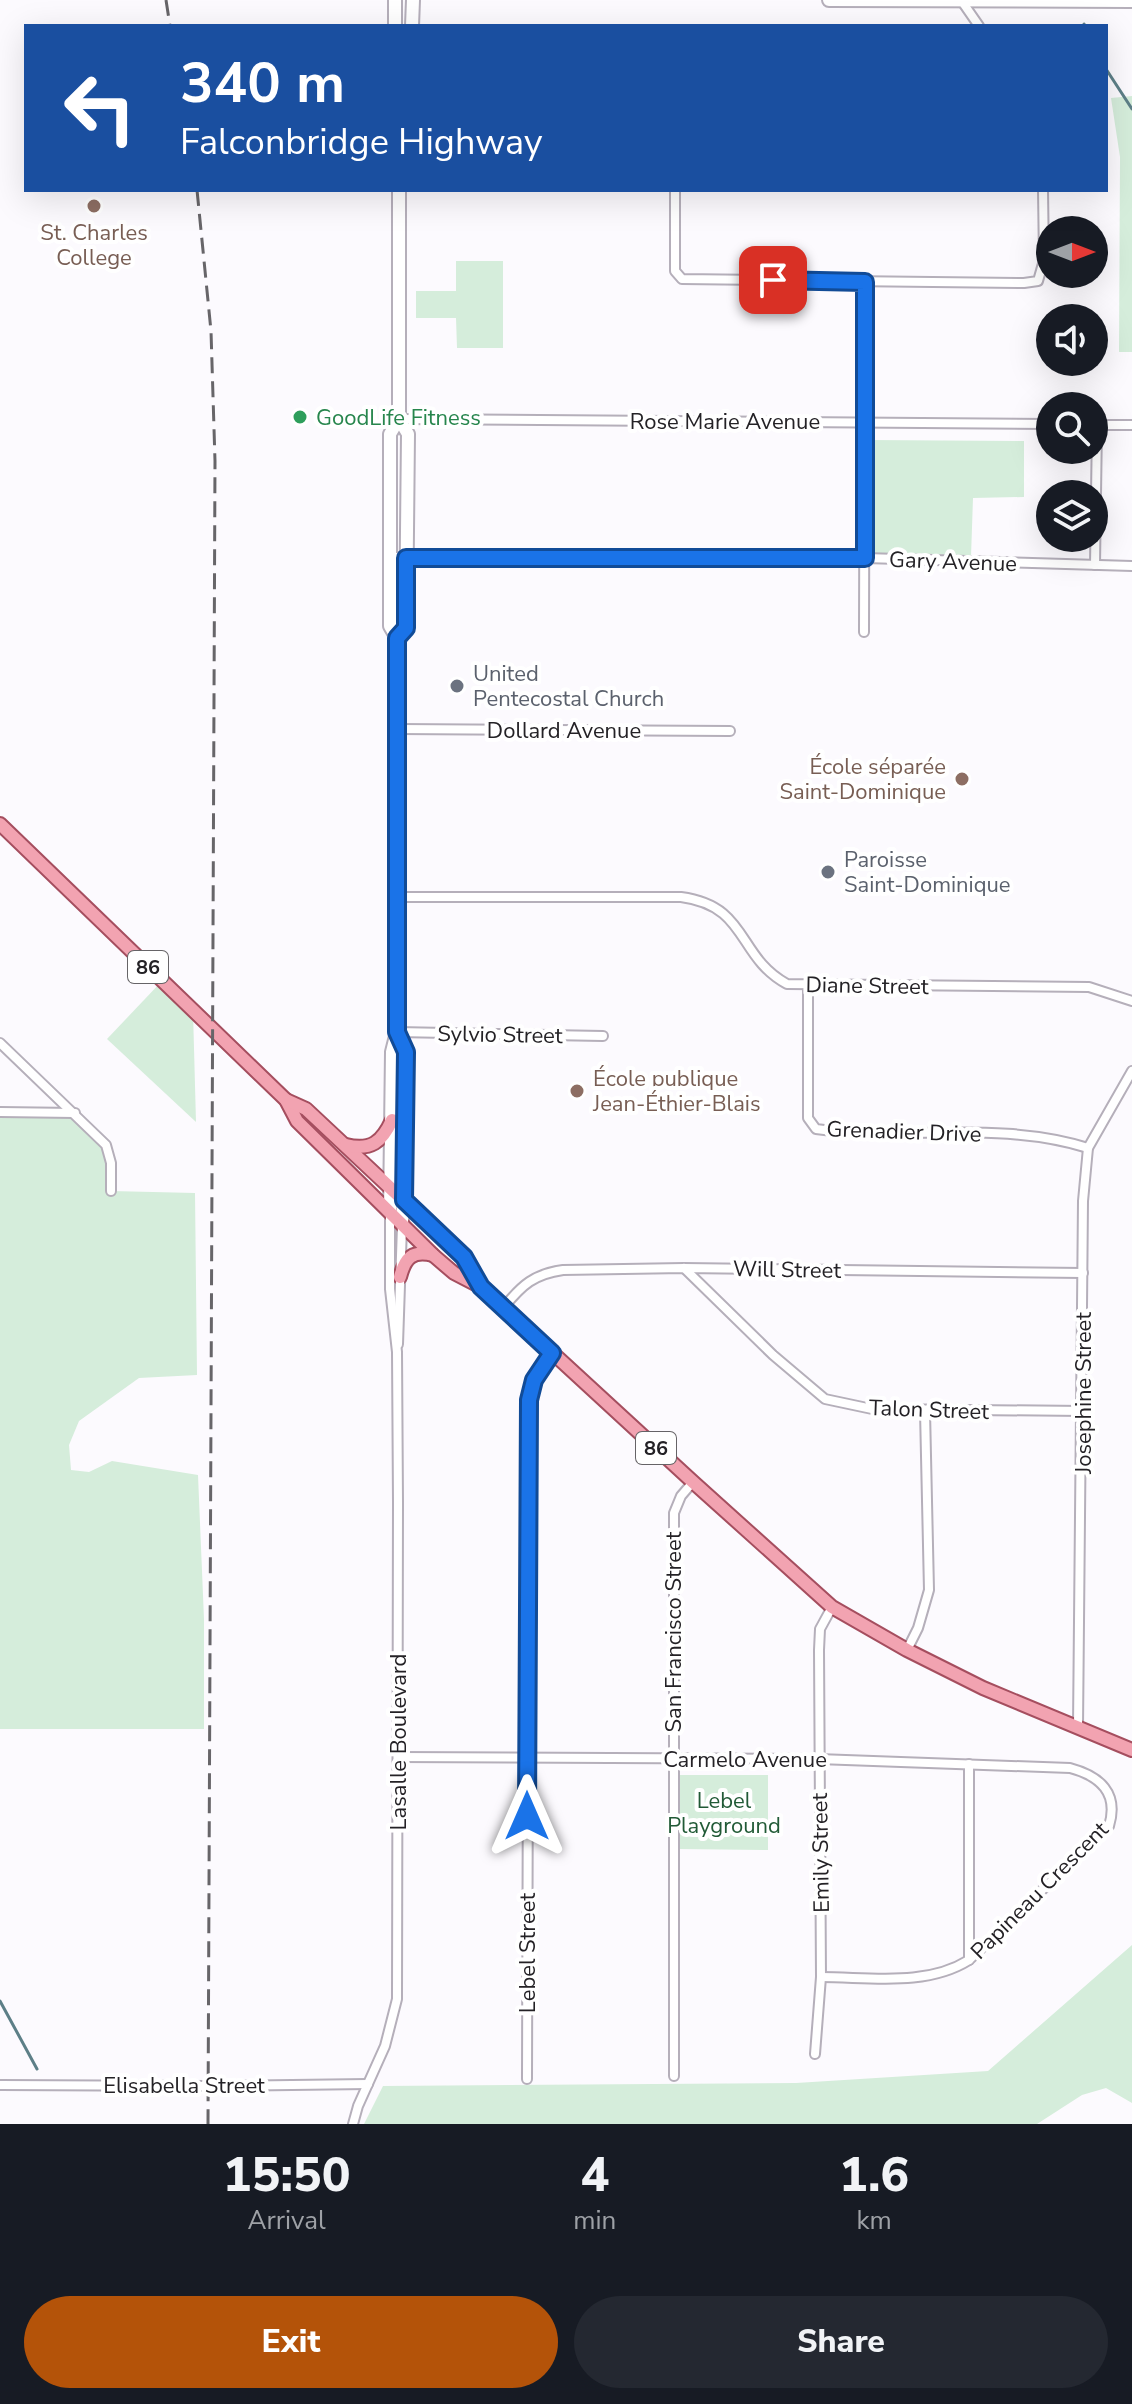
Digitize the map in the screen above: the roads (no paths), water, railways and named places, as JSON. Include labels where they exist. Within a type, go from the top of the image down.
[{"type":"main road","points":[[395,0],[395,24]]},
{"type":"main road","points":[[412,24],[413,0]]},
{"type":"main road","points":[[829,0],[1132,1]]},
{"type":"main road","name":"Lasalle Boulevard","points":[[390,1211],[392,1052],[397,1032],[398,729],[397,638],[390,626],[390,434],[399,419],[399,192]]},
{"type":"main road","name":"Lasalle Boulevard","points":[[397,638],[406,628],[408,434],[399,419]]},
{"type":"main road","name":"86","points":[[5,829],[286,1100],[297,1121],[433,1255],[454,1273],[481,1287],[504,1307],[832,1607],[907,1650],[983,1688],[1132,1750]]},
{"type":"main road","name":"Lasalle Boulevard","points":[[397,1032],[406,1052],[402,1224]]},
{"type":"main road","name":"86","points":[[286,1100],[306,1109],[464,1257],[481,1287]]},
{"type":"main road","points":[[345,1145],[357,1148],[371,1146],[382,1139],[392,1120]]},
{"type":"main road","points":[[400,1277],[403,1265],[411,1255],[433,1255]]},
{"type":"street","points":[[961,0],[978,24]]},
{"type":"street","points":[[675,192],[675,271],[682,279],[1024,283],[1038,281],[1044,260],[1043,192]]},
{"type":"street","points":[[864,632],[865,282]]},
{"type":"street","name":"Rose Marie Avenue","points":[[399,419],[1036,424]]},
{"type":"street","points":[[1108,425],[1132,425]]},
{"type":"street","points":[[1095,464],[1095,565]]},
{"type":"street","name":"Gary Avenue","points":[[389,557],[865,558],[1132,566]]},
{"type":"street","name":"Dollard Avenue","points":[[398,729],[730,731]]},
{"type":"street","points":[[0,843],[5,829]]},
{"type":"street","name":"Diane Street","points":[[397,897],[681,897],[702,900],[719,908],[772,976],[787,984],[1089,987],[1132,1001]]},
{"type":"street","name":"Grenadier Drive","points":[[808,985],[808,1118],[816,1129],[850,1134],[1021,1134],[1061,1139],[1088,1148]]},
{"type":"street","name":"Sylvio Street","points":[[397,1032],[603,1036]]},
{"type":"street","points":[[0,1043],[106,1145],[111,1163],[111,1191]]},
{"type":"street","name":"Josephine Street","points":[[1078,1727],[1083,1201],[1088,1148],[1132,1071]]},
{"type":"street","points":[[0,1112],[75,1113]]},
{"type":"street","name":"Lasalle Boulevard","points":[[353,2124],[385,2046],[397,1999],[397,1352],[390,1289],[390,1211]]},
{"type":"street","name":"Lasalle Boulevard","points":[[397,1352],[402,1224]]},
{"type":"street","name":"Will Street","points":[[504,1307],[526,1284],[543,1273],[563,1270],[684,1268],[1083,1273]]},
{"type":"street","name":"Talon Street","points":[[684,1268],[773,1355],[825,1399],[872,1409],[1083,1411]]},
{"type":"street","name":"Lebel Street","points":[[527,2079],[529,1400],[534,1380],[552,1353]]},
{"type":"street","points":[[907,1650],[918,1628],[929,1590],[925,1411]]},
{"type":"street","name":"San Francisco Street","points":[[674,2076],[674,1513],[681,1496],[693,1482]]},
{"type":"street","name":"Emily Street","points":[[815,2054],[821,1977],[820,1629],[832,1607]]},
{"type":"street","name":"Carmelo Avenue","points":[[398,1757],[818,1759],[1070,1768],[1091,1774]]},
{"type":"street","points":[[969,1764],[969,1960]]},
{"type":"street","name":"Papineau Crescent","points":[[821,1977],[927,1977],[951,1972],[969,1960],[1109,1826],[1113,1812],[1111,1801],[1106,1789],[1091,1774]]},
{"type":"street","name":"Elisabella Street","points":[[0,2085],[368,2084]]},
{"type":"waterway","points":[[1108,72],[1132,109]]},
{"type":"waterway","points":[[0,2001],[37,2069]]},
{"type":"railway","points":[[166,0],[170,24]]},
{"type":"railway","points":[[197,192],[211,331],[215,461],[208,2124]]},
{"type":"place","name":"St. Charles College","points":[[94,206]]},
{"type":"place","name":"GoodLife Fitness","points":[[300,417]]},
{"type":"place","name":"United Pentecostal Church","points":[[457,686]]},
{"type":"place","name":"École séparée Saint-Dominique","points":[[962,779]]},
{"type":"place","name":"Paroisse Saint-Dominique","points":[[828,872]]},
{"type":"place","name":"École publique Jean-Éthier-Blais","points":[[577,1091]]},
{"type":"park label","name":"Lebel Playground","points":[[724,1812]]}]
